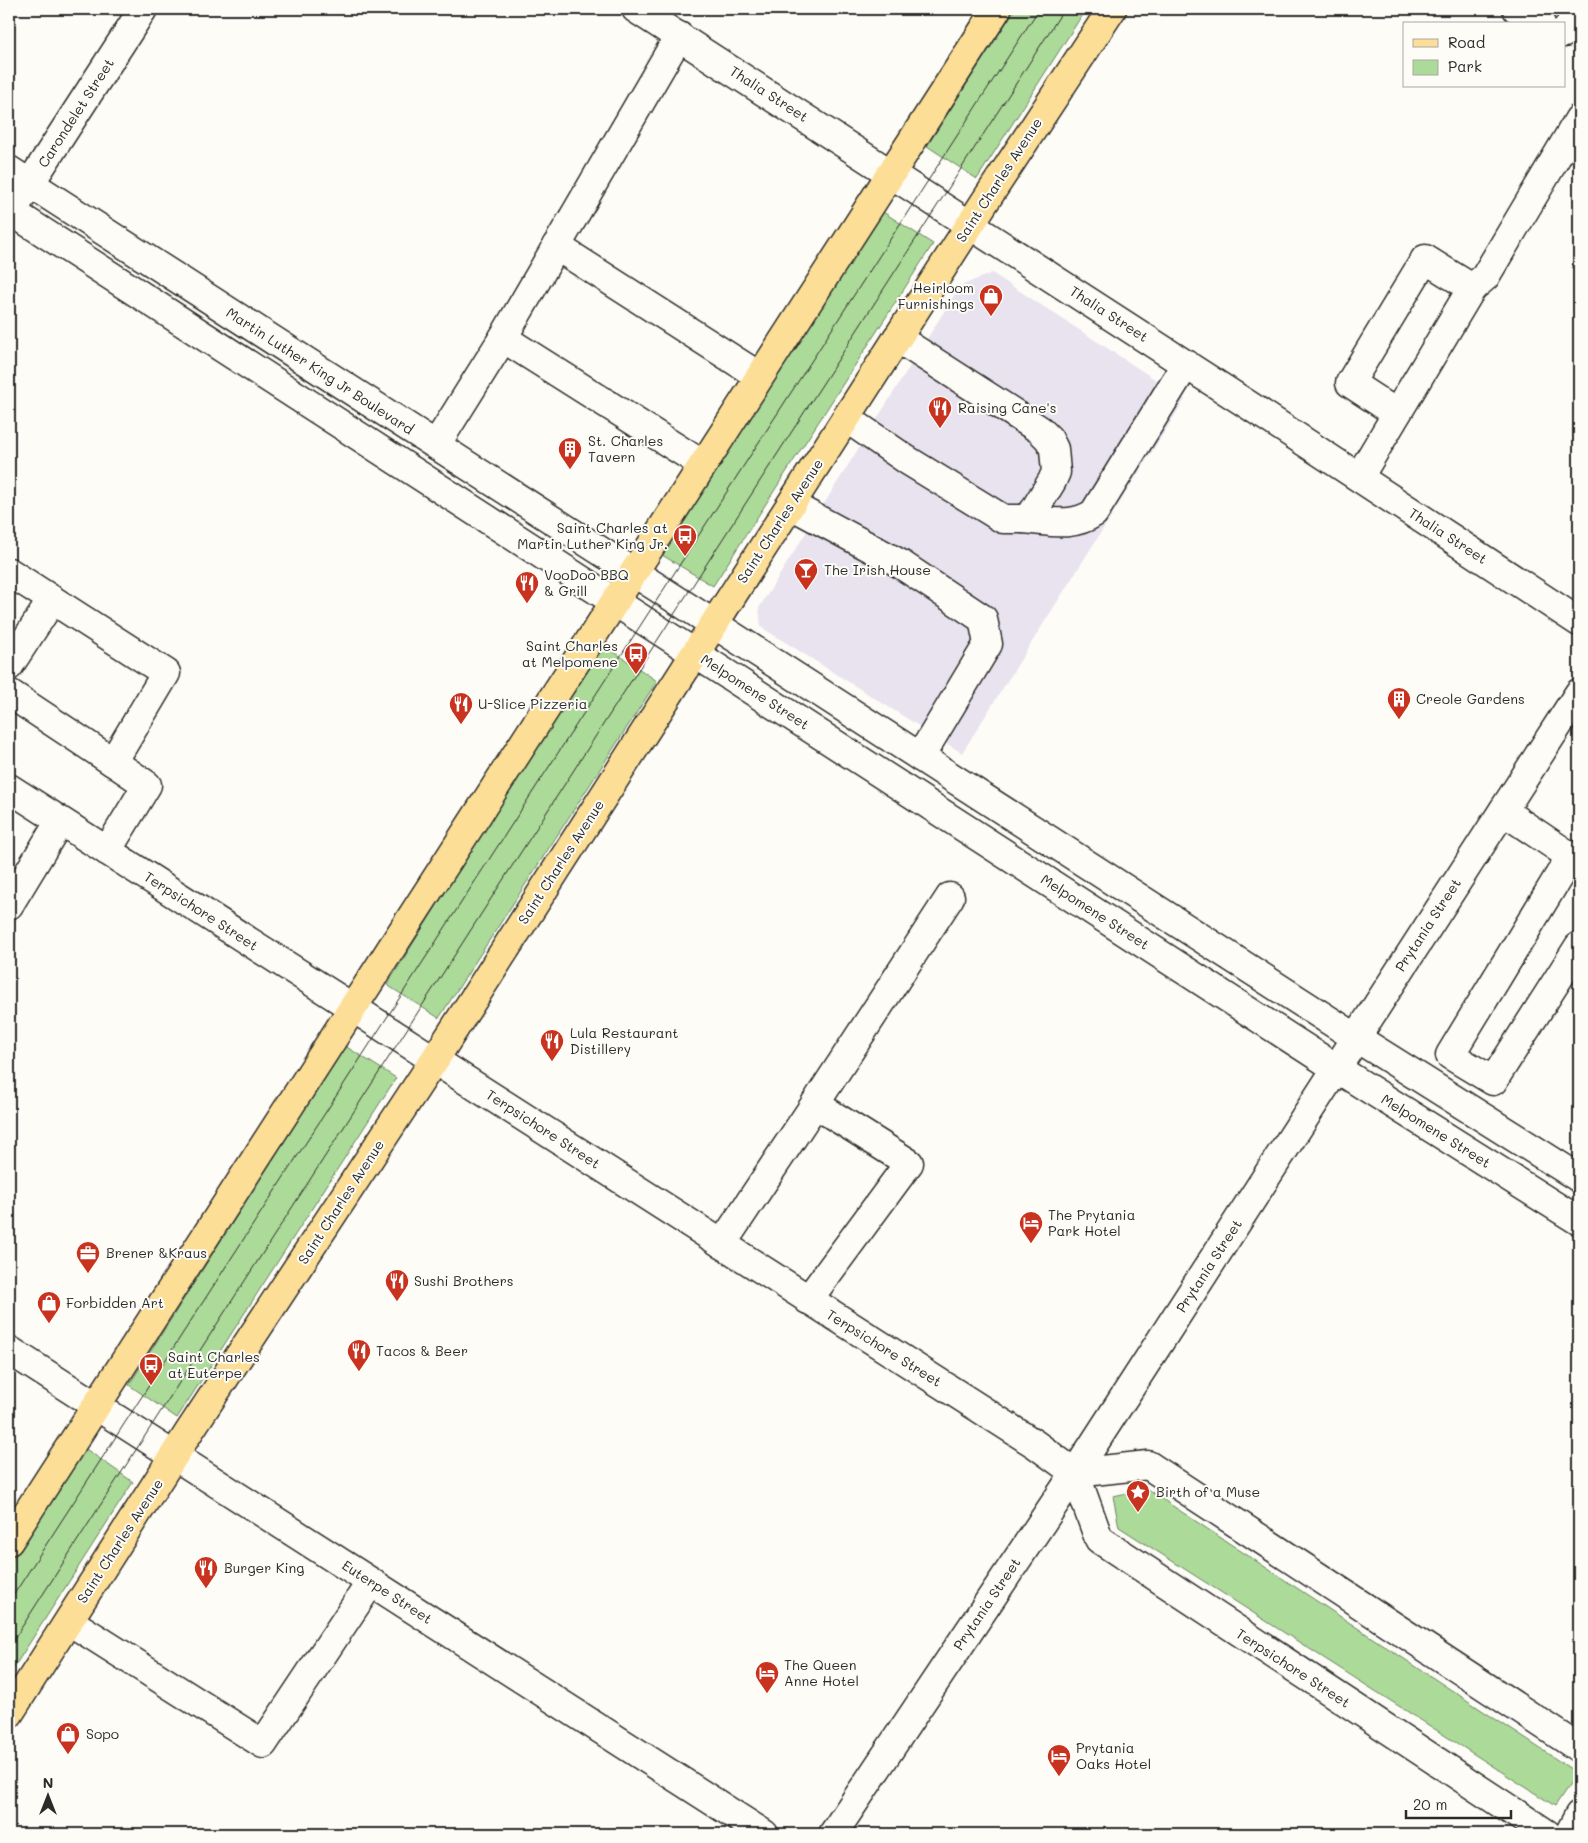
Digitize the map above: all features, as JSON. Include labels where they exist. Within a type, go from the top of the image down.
[{"type":"main road","points":[[9,1541],[996,9]]},
{"type":"main road","name":"Saint Charles Avenue","points":[[9,1714],[174,1456],[435,1059],[897,338],[1112,9]]},
{"type":"street","name":"Carondelet Street","points":[[10,213],[19,177],[143,9]]},
{"type":"street","name":"Thalia Street","points":[[636,9],[1186,364],[1579,622]]},
{"type":"street","points":[[1517,9],[1538,22]]},
{"type":"street","points":[[1566,30],[1579,12]]},
{"type":"street","points":[[436,445],[496,348],[679,36]]},
{"type":"street","points":[[1566,40],[1579,50]]},
{"type":"street","points":[[1359,477],[1472,288],[1485,277],[1579,119]]},
{"type":"street","name":"Martin Luther King Jr Boulevard","points":[[19,177],[632,572]]},
{"type":"street","points":[[10,213],[613,601]]},
{"type":"street","points":[[556,246],[760,376]]},
{"type":"street","points":[[1396,413],[1350,383],[1425,259],[1472,288]]},
{"type":"street","points":[[897,338],[1040,430],[1049,439],[1054,449],[1056,472],[1032,514],[1023,519]]},
{"type":"street","points":[[496,348],[702,464]]},
{"type":"street","points":[[846,418],[1002,519],[1070,523],[1082,521],[1094,513],[1186,364]]},
{"type":"street","points":[[791,505],[899,563],[983,619],[988,644],[920,757]]},
{"type":"street","points":[[9,572],[166,673],[113,762]]},
{"type":"street","points":[[632,572],[1355,1038],[1579,1178]]},
{"type":"street","points":[[9,666],[52,600]]},
{"type":"street","name":"Melpomene Street","points":[[613,601],[1336,1068],[1579,1221]]},
{"type":"street","points":[[9,693],[146,784],[107,851]]},
{"type":"street","name":"Prytania Street","points":[[833,1834],[1075,1473],[1579,693]]},
{"type":"street","name":"Terpsichore Street","points":[[9,788],[1035,1444],[1075,1473],[1099,1539],[1547,1834]]},
{"type":"street","points":[[1503,811],[1575,859],[1450,1055],[1493,1081],[1579,946]]},
{"type":"street","points":[[9,905],[60,821]]},
{"type":"street","points":[[722,1244],[950,897]]},
{"type":"street","points":[[808,1300],[909,1163],[814,1104]]},
{"type":"street","name":"Euterpe Street","points":[[9,1350],[764,1834]]},
{"type":"street","points":[[1075,1473],[1148,1465],[1579,1748]]},
{"type":"street","points":[[69,1620],[263,1744],[371,1582]]},
{"type":"street","points":[[1568,1834],[1579,1815]]},
{"type":"shaded area","points":[[992,273],[1185,399],[962,753],[761,627],[759,608],[960,286]]},
{"type":"green space","points":[[1015,9],[1086,9],[977,179],[927,146]]},
{"type":"green space","points":[[883,212],[933,244],[713,586],[662,555]]},
{"type":"green space","points":[[601,643],[657,681],[439,1018],[387,985]]},
{"type":"green space","points":[[345,1046],[396,1078],[177,1418],[129,1385]]},
{"type":"green space","points":[[83,1447],[133,1482],[9,1675],[9,1565]]},
{"type":"green space","points":[[1147,1489],[1577,1773],[1555,1806],[1119,1527],[1113,1496]]},
{"type":"tram line","points":[[9,1602],[1039,9]]},
{"type":"tram line","points":[[9,1647],[1064,9]]},
{"type":"place","name":"Heirloom Furnishings","points":[[991,317]]},
{"type":"place","name":"Raising Cane's","points":[[940,429]]},
{"type":"place","name":"St. Charles Tavern","points":[[570,470]]},
{"type":"place","name":"Saint Charles at Martin Luther King Jr.","points":[[685,557]]},
{"type":"place","name":"The Irish House","points":[[806,591]]},
{"type":"place","name":"VooDoo BBQ & Grill","points":[[527,604]]},
{"type":"place","name":"Saint Charles at Melpomene","points":[[636,675]]},
{"type":"place","name":"Creole Gardens","points":[[1399,720]]},
{"type":"place","name":"U-Slice Pizzeria","points":[[461,725]]},
{"type":"place","name":"Lula Restaurant Distillery","points":[[552,1062]]},
{"type":"place","name":"The Prytania Park Hotel","points":[[1031,1244]]},
{"type":"place","name":"Brener &Kraus","points":[[88,1274]]},
{"type":"place","name":"Sushi Brothers","points":[[397,1302]]},
{"type":"place","name":"Forbidden Art","points":[[49,1324]]},
{"type":"place","name":"Tacos & Beer","points":[[359,1372]]},
{"type":"place","name":"Saint Charles at Euterpe","points":[[151,1386]]},
{"type":"place","name":"Birth of a Muse","points":[[1138,1513]]},
{"type":"place","name":"Burger King","points":[[206,1589]]},
{"type":"place","name":"The Queen Anne Hotel","points":[[767,1694]]},
{"type":"place","name":"Sopo","points":[[68,1755]]},
{"type":"place","name":"Prytania Oaks Hotel","points":[[1059,1777]]}]
